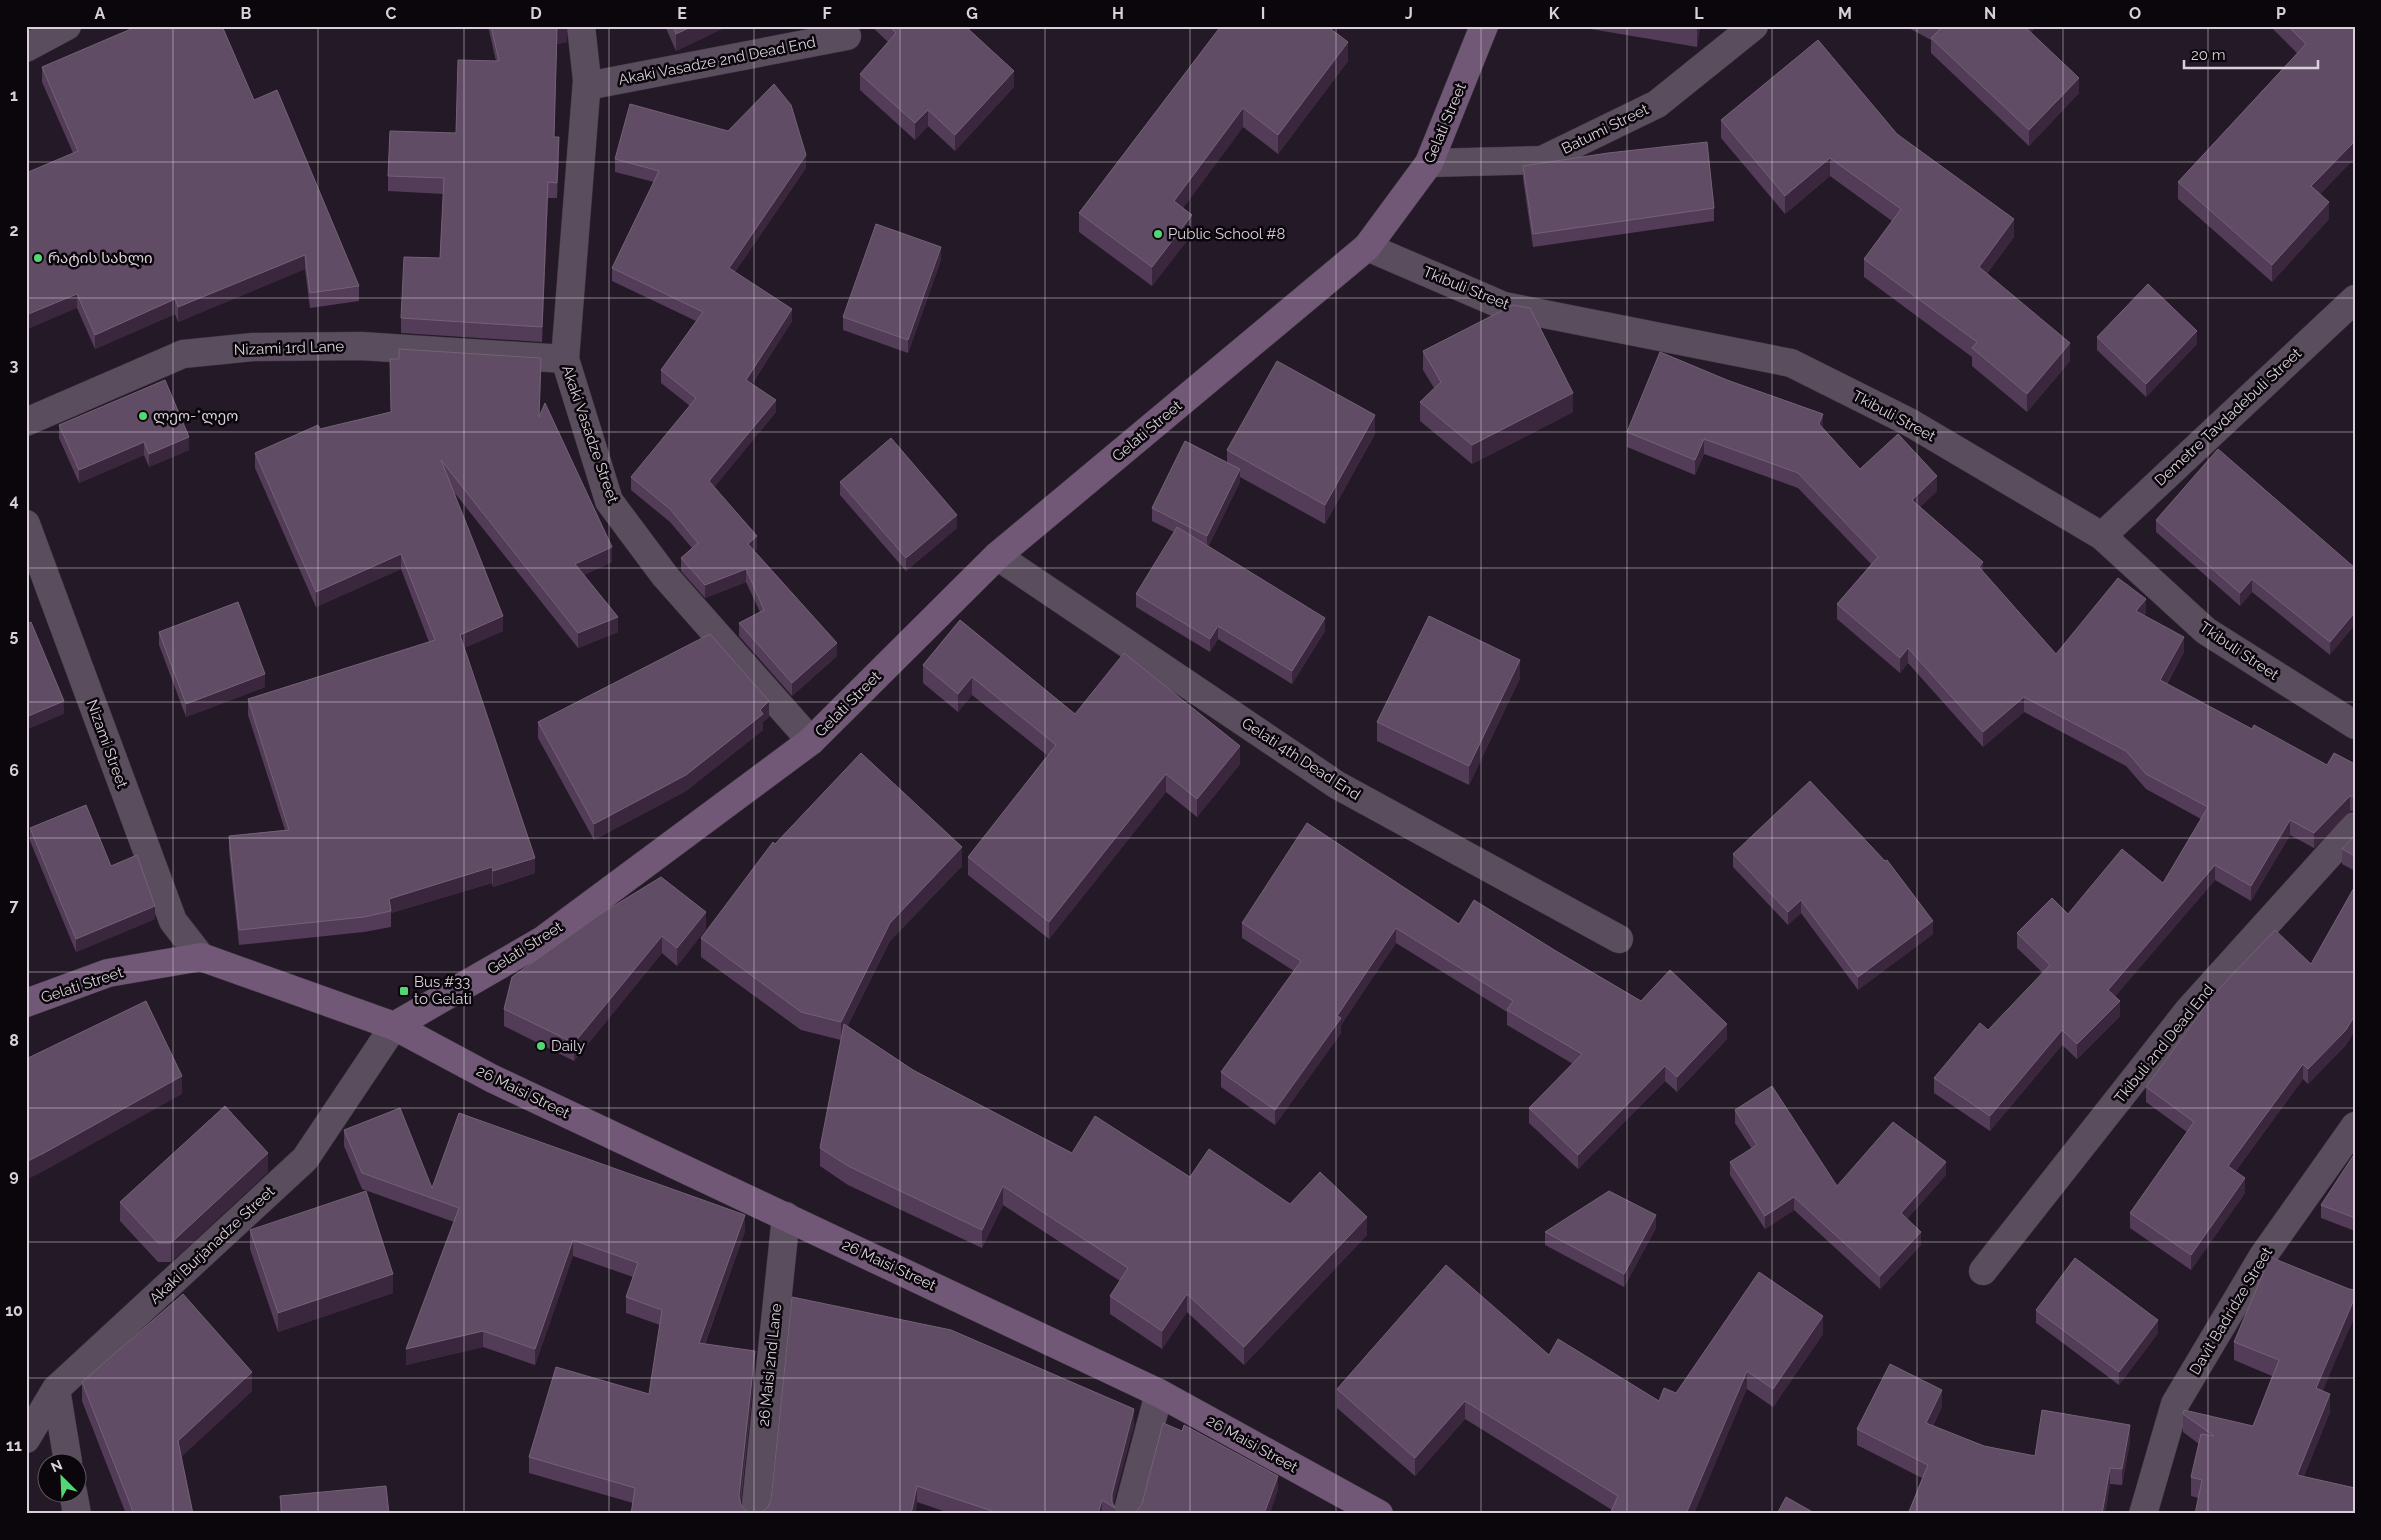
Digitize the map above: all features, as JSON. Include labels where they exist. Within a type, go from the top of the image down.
[{"type":"main road","name":"Gelati Street","points":[[26,1003],[108,973],[201,957],[394,1026],[542,940],[811,741],[997,556],[1367,247],[1429,164],[1484,26]]},
{"type":"main road","name":"26 Maisi Street","points":[[394,1026],[491,1078],[1159,1393],[1379,1514]]},
{"type":"street","points":[[26,48],[67,26]]},
{"type":"street","name":"Akaki Vasadze Street","points":[[581,26],[587,86],[565,359],[609,501],[665,576],[811,741]]},
{"type":"street","name":"Batumi Street","points":[[1429,164],[1542,160],[1657,104],[1754,26]]},
{"type":"street","name":"Akaki Vasadze 2nd Dead End","points":[[587,86],[846,36]]},
{"type":"street","name":"Tkibuli Street","points":[[1367,247],[1504,306],[1791,363],[1909,422],[2102,536],[2206,631],[2355,725]]},
{"type":"street","name":"Demetre Tavdadebuli Street","points":[[2102,536],[2355,299]]},
{"type":"street","name":"Nizami 1rd Lane","points":[[26,422],[183,354],[253,347],[361,346],[565,359]]},
{"type":"street","name":"Nizami Street","points":[[26,524],[173,921],[201,957]]},
{"type":"street","name":"Gelati 4th Dead End","points":[[997,556],[1337,785],[1620,938]]},
{"type":"street","name":"Tkibuli 2nd Dead End","points":[[1983,1271],[2188,1010],[2355,826]]},
{"type":"street","name":"Akaki Burjanadze Street","points":[[26,1439],[56,1389],[305,1160],[394,1026]]},
{"type":"street","name":"Davit Badridze Street","points":[[2144,1514],[2175,1404],[2263,1256],[2355,1126]]},
{"type":"street","name":"26 Maisi 2nd Lane","points":[[754,1514],[786,1216]]},
{"type":"street","points":[[56,1389],[66,1452]]},
{"type":"street","points":[[1127,1514],[1159,1393]]},
{"type":"building","points":[[138,26],[222,26],[254,100],[277,90],[359,286],[310,293],[305,255],[178,307],[175,299],[95,335],[77,294],[26,315],[26,173],[78,151],[42,67]]},
{"type":"building","points":[[491,26],[567,26],[557,29],[554,137],[559,137],[557,183],[548,182],[542,327],[401,318],[404,257],[440,258],[444,178],[388,176],[390,131],[456,133],[458,60],[499,61]]},
{"type":"building","points":[[673,26],[693,26],[676,34]]},
{"type":"building","points":[[889,26],[965,26],[1014,71],[955,135],[928,110],[915,123],[860,74],[896,33]]},
{"type":"building","points":[[1221,26],[1327,26],[1348,42],[1278,135],[1243,108],[1174,201],[1192,215],[1152,267],[1079,213]]},
{"type":"building","points":[[1934,26],[2024,26],[2079,78],[2029,130],[1931,38],[1940,29]]},
{"type":"building","points":[[2288,26],[2355,26],[2355,141],[2311,186],[2329,202],[2272,265],[2178,182],[2306,44]]},
{"type":"building","points":[[1818,40],[1897,134],[2014,219],[1979,267],[2070,343],[2027,394],[1972,348],[1977,342],[1864,259],[1901,209],[1830,158],[1785,196],[1721,120]]},
{"type":"building","points":[[774,84],[791,105],[806,155],[729,268],[792,309],[746,380],[776,400],[709,481],[757,536],[748,544],[837,643],[792,683],[739,623],[764,610],[746,569],[705,585],[681,558],[698,543],[670,509],[631,477],[696,398],[661,370],[703,312],[612,268],[659,171],[615,159],[630,104],[728,131]]},
{"type":"building","points":[[1707,142],[1714,208],[1533,234],[1523,166],[1608,153]]},
{"type":"building","points":[[876,224],[941,247],[908,340],[843,317]]},
{"type":"building","points":[[2148,284],[2197,331],[2146,384],[2097,337]]},
{"type":"building","points":[[1513,305],[1530,308],[1573,393],[1472,445],[1420,402],[1441,382],[1423,351]]},
{"type":"building","points":[[399,349],[541,358],[539,417],[545,403],[612,547],[575,564],[618,617],[578,633],[441,460],[503,616],[460,635],[535,858],[493,871],[492,867],[389,899],[391,911],[364,917],[239,930],[229,836],[289,830],[248,699],[435,640],[401,554],[316,592],[255,453],[318,425],[320,429],[391,412],[390,359],[399,359]]},
{"type":"building","points":[[1660,352],[1727,380],[1823,414],[1819,424],[1860,469],[1898,434],[1937,476],[1912,500],[1983,562],[1979,567],[2056,654],[2118,578],[2146,599],[2136,611],[2184,637],[2160,680],[2252,729],[2254,725],[2327,765],[2334,753],[2355,764],[2355,796],[2350,796],[2314,833],[2290,820],[2251,886],[2215,865],[2108,990],[2120,1001],[2077,1044],[2062,1030],[1990,1116],[1934,1078],[1980,1023],[1988,1030],[2050,965],[2017,933],[2052,898],[2068,914],[2122,849],[2163,883],[2208,807],[2146,774],[2126,751],[2024,697],[1983,732],[1908,648],[1900,658],[1837,604],[1878,557],[1798,473],[1704,439],[1695,460],[1627,432]]},
{"type":"building","points":[[1277,361],[1375,415],[1325,505],[1227,450]]},
{"type":"building","name":"ლეო-*ლეო","points":[[165,380],[189,437],[149,454],[144,442],[79,470],[59,425]]},
{"type":"building","points":[[891,438],[957,515],[906,558],[840,482]]},
{"type":"building","points":[[1185,441],[1240,469],[1207,536],[1152,508]]},
{"type":"building","points":[[2218,449],[2355,568],[2355,612],[2330,642],[2252,579],[2240,593],[2156,520]]},
{"type":"building","points":[[1177,527],[1325,618],[1292,671],[1218,626],[1210,639],[1136,594]]},
{"type":"building","points":[[238,602],[265,674],[186,704],[159,632]]},
{"type":"building","points":[[1429,616],[1520,660],[1469,766],[1377,722]]},
{"type":"building","points":[[960,620],[1075,714],[1124,653],[1240,746],[1197,799],[1166,774],[1049,922],[968,857],[1056,745],[972,677],[958,694],[923,665]]},
{"type":"building","points":[[31,622],[64,701],[26,717],[26,624]]},
{"type":"building","points":[[710,634],[769,701],[760,710],[763,714],[686,775],[594,824],[538,722]]},
{"type":"building","points":[[861,753],[962,847],[890,923],[841,1022],[801,1012],[701,938],[773,842],[775,844]]},
{"type":"building","points":[[1810,781],[1885,861],[1887,860],[1933,921],[1858,977],[1801,900],[1788,912],[1733,854]]},
{"type":"building","points":[[86,805],[111,866],[137,855],[155,906],[76,939],[30,828]]},
{"type":"building","points":[[1307,823],[1459,924],[1474,900],[1641,1001],[1670,970],[1727,1024],[1677,1077],[1665,1066],[1578,1155],[1529,1108],[1582,1054],[1507,1010],[1513,1001],[1396,928],[1337,1016],[1341,1018],[1275,1110],[1221,1072],[1301,961],[1242,923]]},
{"type":"building","points":[[2355,835],[2355,856],[2342,849]]},
{"type":"building","points":[[661,877],[706,912],[677,948],[662,936],[574,1043],[504,1009],[512,977],[599,915]]},
{"type":"building","points":[[2355,886],[2355,1015],[2346,1030],[2308,1069],[2303,1064],[2228,1166],[2245,1178],[2191,1255],[2130,1213],[2194,1122],[2146,1087],[2214,994],[2275,930],[2311,964]]},
{"type":"building","points":[[146,1001],[182,1076],[26,1162],[26,1059]]},
{"type":"building","points":[[844,1024],[913,1070],[1072,1153],[1095,1116],[1190,1177],[1209,1149],[1290,1204],[1320,1172],[1367,1217],[1244,1347],[1187,1294],[1162,1331],[1110,1296],[1128,1268],[1003,1186],[982,1230],[848,1166],[820,1148]]},
{"type":"building","points":[[1772,1086],[1837,1186],[1893,1122],[1946,1162],[1901,1213],[1921,1232],[1880,1276],[1794,1197],[1765,1216],[1730,1162],[1757,1145],[1735,1110]]},
{"type":"building","points":[[225,1106],[268,1153],[171,1243],[158,1243],[120,1202]]},
{"type":"building","points":[[400,1108],[432,1188],[459,1113],[745,1215],[699,1343],[755,1351],[739,1496],[741,1505],[746,1511],[762,1512],[768,1507],[771,1500],[792,1297],[951,1330],[1134,1409],[1112,1494],[1112,1502],[1115,1508],[1102,1500],[1098,1514],[1001,1514],[917,1486],[911,1514],[631,1514],[635,1488],[529,1457],[556,1367],[649,1394],[662,1310],[626,1297],[638,1263],[573,1240],[535,1349],[483,1331],[406,1349],[459,1208],[362,1173],[344,1130]]},
{"type":"building","points":[[2355,1153],[2355,1218],[2321,1205]]},
{"type":"building","points":[[366,1191],[393,1274],[278,1313],[250,1230]]},
{"type":"building","points":[[1609,1191],[1656,1215],[1624,1274],[1545,1232]]},
{"type":"building","points":[[2270,1257],[2355,1290],[2355,1297],[2316,1388],[2330,1394],[2297,1475],[2355,1488],[2354,1514],[2195,1514],[2202,1480],[2191,1477],[2201,1434],[2214,1436],[2183,1414],[2184,1410],[2253,1426],[2279,1360],[2234,1342]]},
{"type":"building","points":[[2075,1258],[2158,1320],[2119,1372],[2036,1310]]},
{"type":"building","points":[[1446,1265],[1549,1355],[1558,1339],[1659,1401],[1664,1388],[1676,1393],[1759,1272],[1823,1316],[1773,1389],[1747,1371],[1686,1514],[1610,1514],[1618,1496],[1465,1401],[1415,1458],[1337,1389]]},
{"type":"building","points":[[183,1294],[252,1372],[178,1441],[193,1514],[134,1514],[82,1382]]},
{"type":"building","points":[[1890,1364],[1942,1390],[1926,1423],[1984,1446],[2035,1456],[2042,1410],[2130,1425],[2122,1469],[2110,1468],[2102,1514],[1908,1514],[1928,1465],[1857,1429]]},
{"type":"building","points":[[1163,1423],[1182,1431],[1184,1425],[1278,1476],[1264,1514],[1132,1514],[1142,1504]]},
{"type":"building","points":[[386,1486],[389,1514],[282,1514],[280,1496]]},
{"type":"building","points":[[1786,1497],[1816,1514],[1777,1514]]},
{"type":"place","name":"Public School #8","points":[[1158,234]]},
{"type":"place","name":"რატის სახლი","points":[[38,258]]},
{"type":"place","name":"ლეო-*ლეო","points":[[143,416]]},
{"type":"place","name":"Bus #33 to Gelati","points":[[404,991]]},
{"type":"place","name":"Daily","points":[[541,1046]]}]
